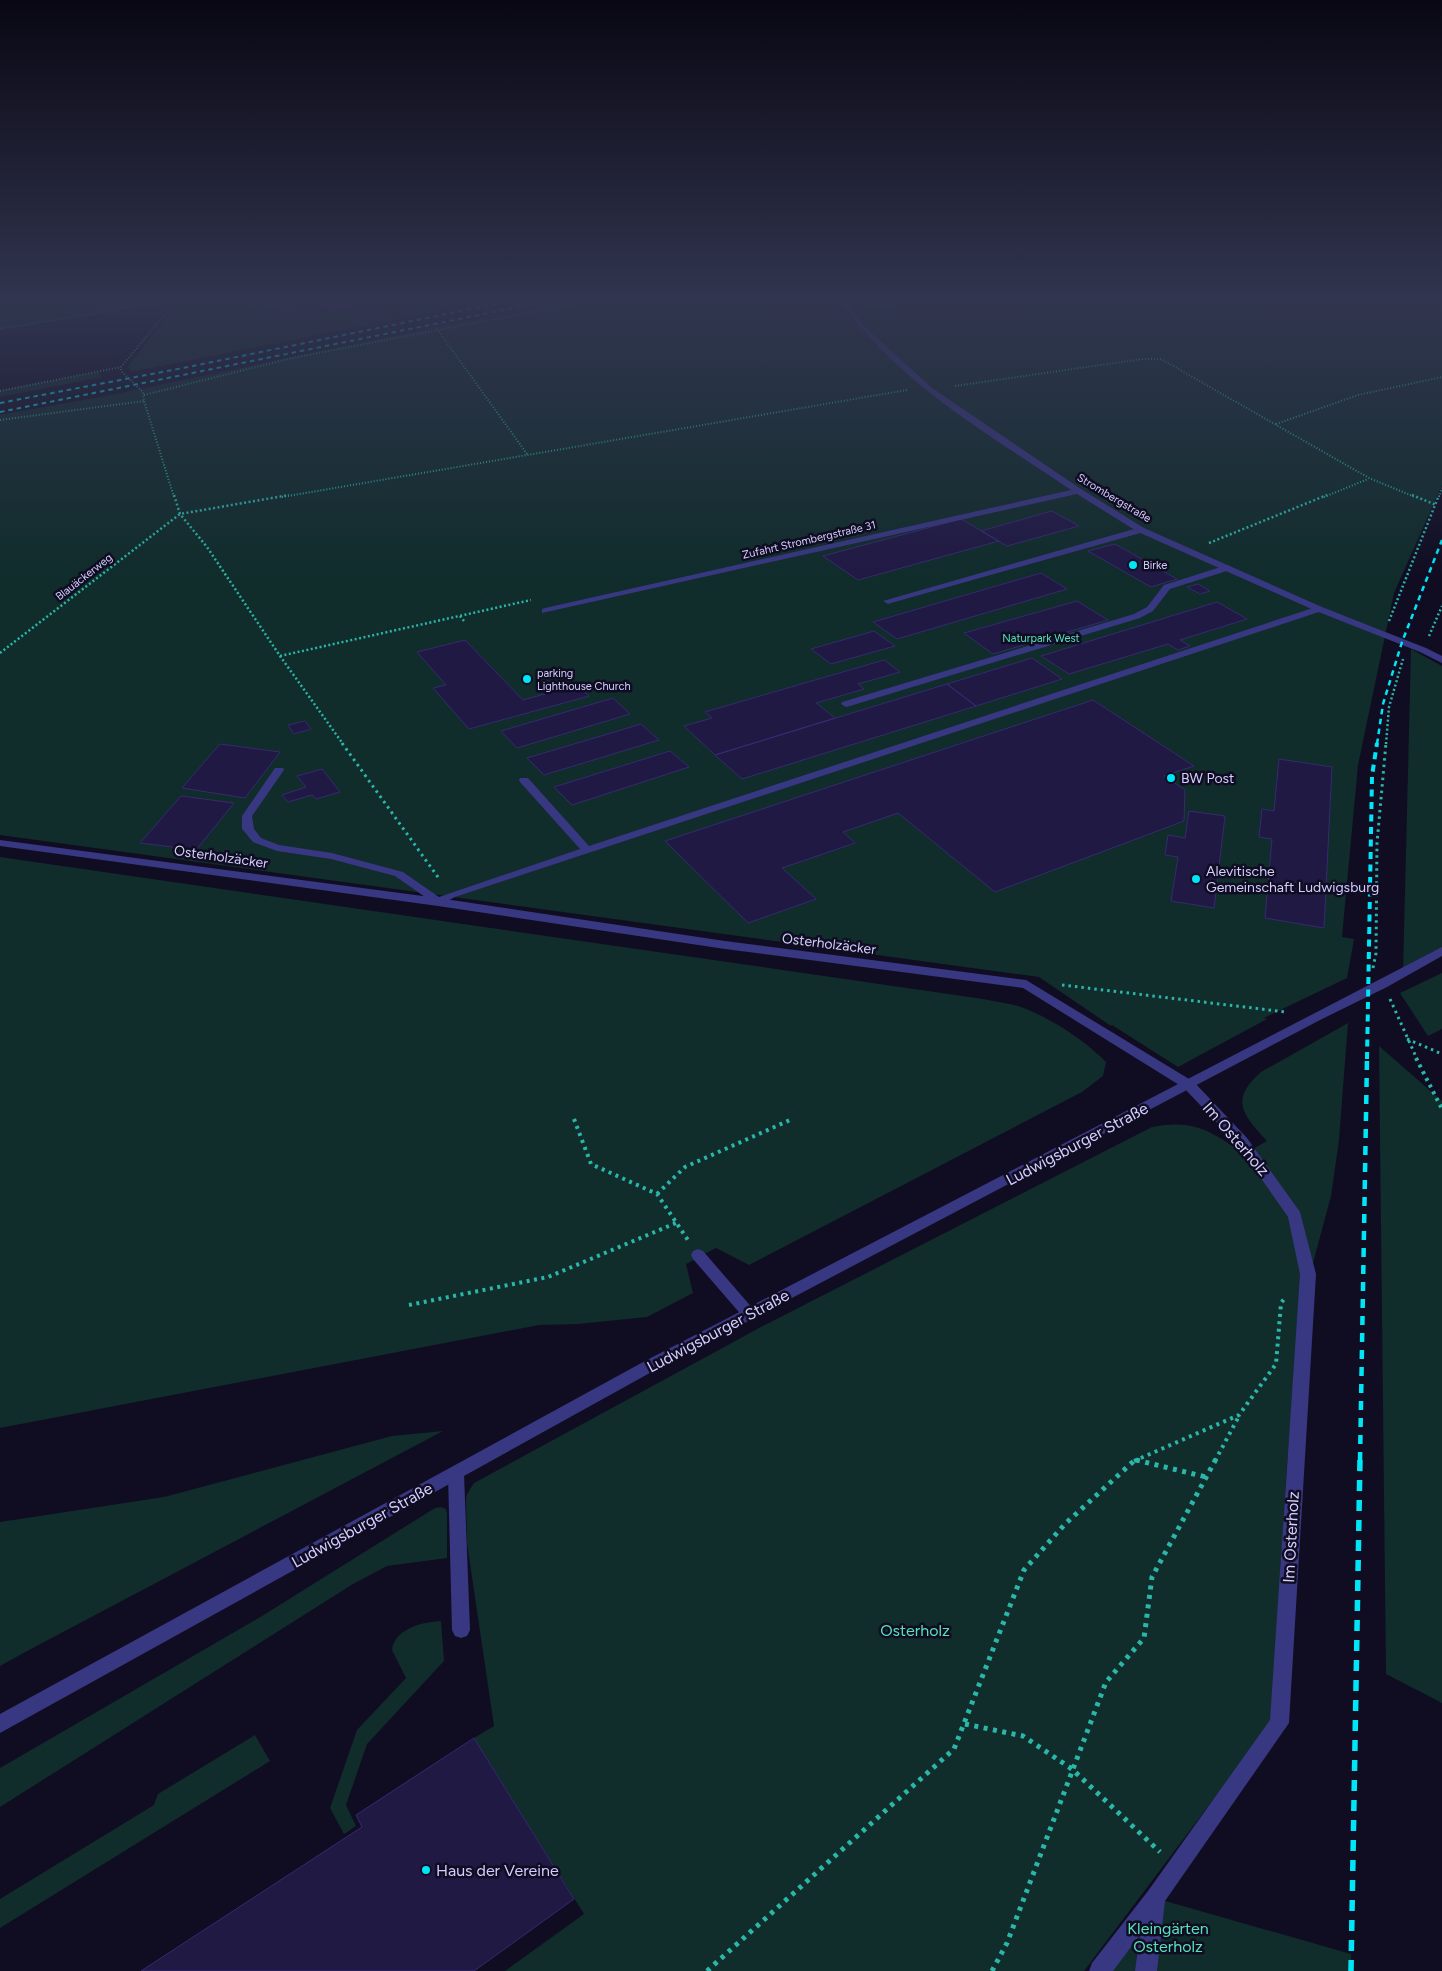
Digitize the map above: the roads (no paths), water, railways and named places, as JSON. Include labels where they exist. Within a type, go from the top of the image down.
[{"type":"street","name":"Strombergstraße","points":[[936,394],[1078,491],[1141,530],[1318,610],[1423,650],[1442,660]]},
{"type":"street","name":"Zufahrt Strombergstraße 31","points":[[545,610],[1078,491]]},
{"type":"street","points":[[888,602],[1141,530]]},
{"type":"street","points":[[846,704],[1137,616],[1150,609],[1167,587],[1227,568]]},
{"type":"street","points":[[438,902],[451,896],[1318,610]]},
{"type":"street","name":"Osterholzäcker","points":[[279,770],[247,816],[248,829],[258,840],[277,848],[332,856],[398,874],[421,888],[438,902]]},
{"type":"street","points":[[524,780],[588,851]]},
{"type":"street","name":"Osterholzäcker","points":[[0,843],[438,902],[726,945],[1026,984],[1190,1085]]},
{"type":"street","name":"Ludwigsburger Straße","points":[[0,1724],[651,1365],[1190,1085],[1317,1016],[1383,984],[1442,951]]},
{"type":"street","name":"Im Osterholz","points":[[1100,1971],[1155,1898],[1279,1723],[1308,1274],[1295,1216],[1242,1141],[1213,1112],[1190,1085]]},
{"type":"street","points":[[698,1255],[750,1314]]},
{"type":"street","points":[[456,1474],[461,1630]]},
{"type":"street","points":[[1146,1971],[1155,1898]]},
{"type":"railway","points":[[0,403],[47,394]]},
{"type":"railway","points":[[0,412],[89,394]]},
{"type":"railway","points":[[1377,744],[1383,704],[1402,642],[1442,540]]},
{"type":"railway","points":[[1367,1059],[1372,776],[1377,743]]},
{"type":"railway","points":[[1360,1461],[1367,1058]]},
{"type":"railway","points":[[1351,1971],[1360,1459]]},
{"type":"place","name":"Birke","points":[[1133,565]]},
{"type":"place","name":"parking Lighthouse Church","points":[[527,679]]},
{"type":"place","name":"BW Post","points":[[1171,778]]},
{"type":"place","name":"Alevitische Gemeinschaft Ludwigsburg","points":[[1196,879]]},
{"type":"place","name":"Haus der Vereine","points":[[426,1870]]},
{"type":"park label","name":"Naturpark West","points":[[1041,638]]},
{"type":"park label","name":"Osterholz","points":[[915,1630]]},
{"type":"park label","name":"Kleingärten Osterholz","points":[[1168,1937]]}]
